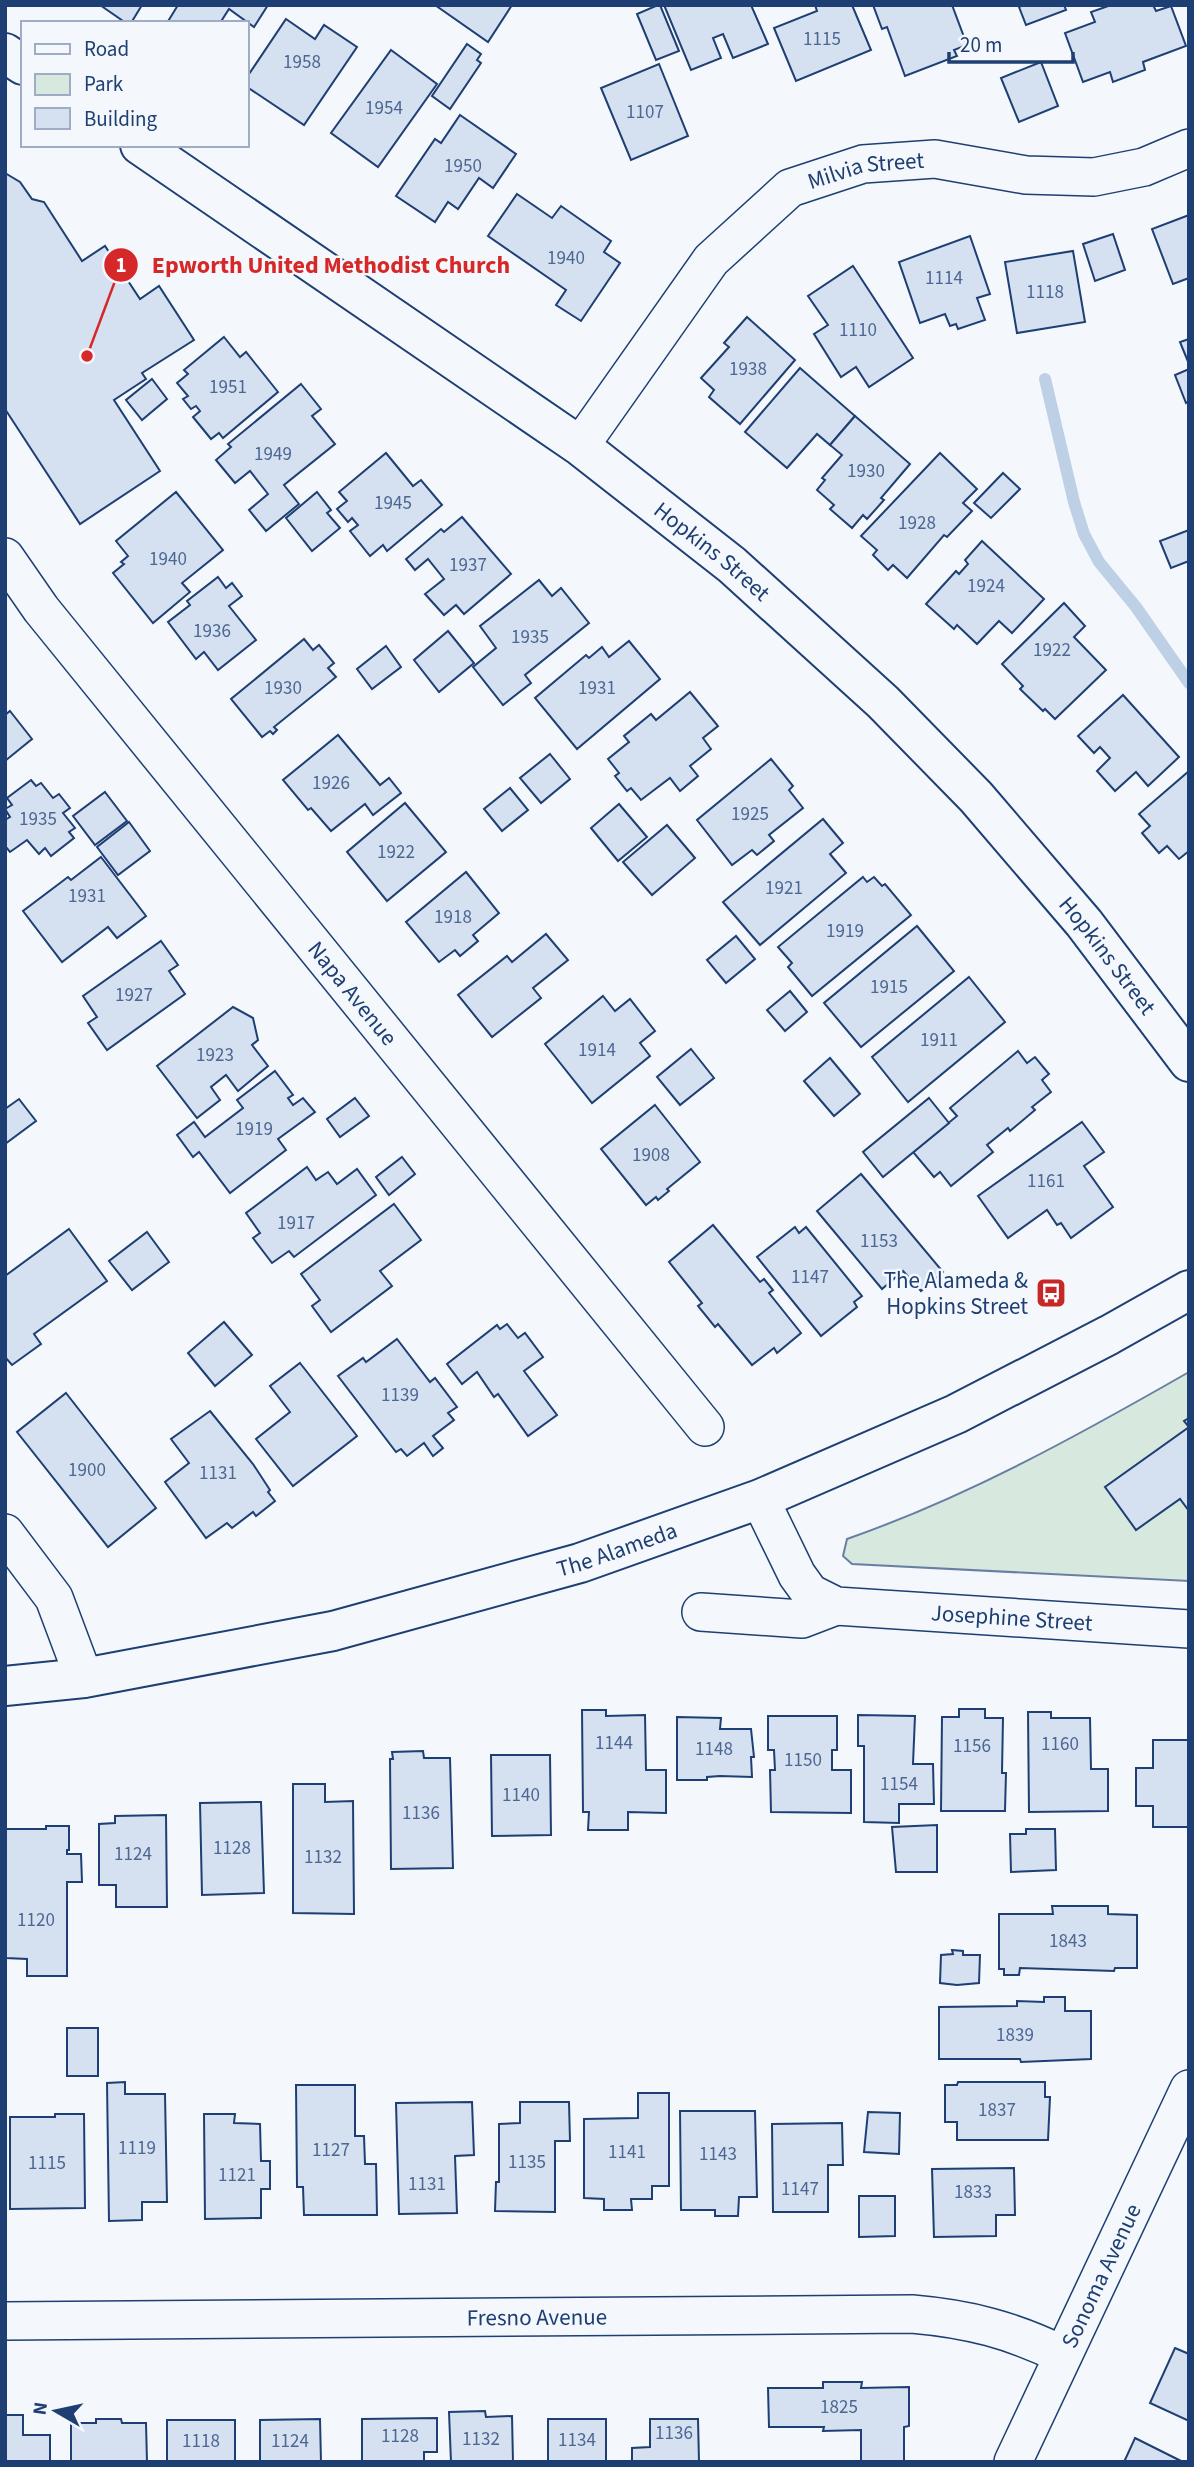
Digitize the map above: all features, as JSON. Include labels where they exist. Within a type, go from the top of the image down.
[{"type":"street","points":[[5,53],[21,64]]},
{"type":"street","name":"Hopkins Street","points":[[143,147],[580,446],[732,565],[883,702],[976,797],[1084,923],[1189,1062]]},
{"type":"street","name":"Milvia Street","points":[[580,446],[711,260],[790,188],[863,164],[935,159],[1026,175],[1094,177],[1144,167],[1189,148]]},
{"type":"street","name":"Napa Avenue","points":[[5,557],[41,610],[705,1427]]},
{"type":"street","name":"The Alameda","points":[[5,1686],[84,1678],[333,1631],[580,1563],[761,1499],[956,1414],[1109,1335],[1189,1290]]},
{"type":"street","name":"Josephine Street","points":[[761,1499],[797,1575],[810,1593],[836,1606],[1189,1629]]},
{"type":"street","points":[[5,1533],[54,1598],[84,1678]]},
{"type":"street","name":"Josephine Street","points":[[701,1612],[802,1619],[836,1606]]},
{"type":"street","name":"Sonoma Avenue","points":[[1013,2462],[1189,2089]]},
{"type":"street","name":"Fresno Avenue","points":[[5,2321],[912,2314],[947,2317],[1009,2331],[1063,2355]]},
{"type":"green space","points":[[1189,1372],[1189,1581],[852,1564],[843,1556],[847,1539],[979,1484],[1106,1419]]},
{"type":"building","points":[[100,5],[142,5],[132,21],[123,21]]},
{"type":"building","points":[[178,5],[268,5],[254,27],[229,9],[221,21],[168,21]]},
{"type":"building","points":[[435,5],[512,5],[488,42]]},
{"type":"building","points":[[658,5],[679,51],[656,60],[637,14]]},
{"type":"building","points":[[664,5],[751,5],[768,44],[733,58],[723,34],[713,38],[721,58],[691,70]]},
{"type":"building","points":[[815,5],[852,5],[871,50],[796,81],[774,28],[817,11]]},
{"type":"building","points":[[873,5],[952,5],[967,45],[954,50],[957,56],[905,76],[887,27],[882,29]]},
{"type":"building","points":[[1064,5],[1066,10],[1026,25],[1019,7]]},
{"type":"building","points":[[1111,5],[1153,5],[1156,11],[1171,6],[1186,46],[1143,62],[1145,70],[1113,82],[1110,72],[1083,82],[1065,33],[1095,22],[1091,12]]},
{"type":"building","points":[[286,19],[315,39],[324,25],[357,47],[304,125],[248,88],[248,76]]},
{"type":"building","points":[[467,44],[481,54],[477,60],[481,63],[450,109],[432,96]]},
{"type":"building","points":[[391,50],[437,84],[378,167],[331,133]]},
{"type":"building","points":[[1041,62],[1058,106],[1019,122],[1001,78]]},
{"type":"building","points":[[659,64],[688,136],[631,160],[601,88]]},
{"type":"building","points":[[460,115],[516,154],[493,188],[479,178],[458,209],[448,202],[435,222],[396,196],[435,139],[441,143]]},
{"type":"building","points":[[5,173],[20,182],[32,199],[44,202],[82,261],[105,246],[140,299],[159,286],[194,340],[142,373],[146,379],[114,400],[160,471],[80,524],[5,409]]},
{"type":"building","points":[[517,194],[552,218],[561,206],[611,241],[604,252],[620,263],[581,321],[556,305],[566,290],[488,236]]},
{"type":"building","points":[[1189,215],[1189,278],[1173,284],[1152,229]]},
{"type":"building","points":[[1113,234],[1125,270],[1095,281],[1083,244]]},
{"type":"building","points":[[970,236],[990,294],[977,298],[985,320],[958,329],[956,324],[950,326],[945,314],[920,323],[899,262]]},
{"type":"building","points":[[1073,251],[1085,322],[1017,333],[1005,262]]},
{"type":"building","points":[[853,266],[913,358],[869,387],[856,367],[841,377],[814,334],[828,325],[808,296]]},
{"type":"building","points":[[747,317],[795,360],[740,424],[709,397],[714,390],[701,378],[729,347],[724,343]]},
{"type":"building","points":[[224,337],[240,357],[246,352],[278,392],[223,438],[219,433],[211,439],[193,417],[200,411],[196,406],[191,409],[183,399],[188,396],[177,383],[188,374],[184,370]]},
{"type":"building","points":[[1189,339],[1189,364],[1180,342]]},
{"type":"building","points":[[800,368],[855,416],[830,445],[817,434],[787,468],[745,432]]},
{"type":"building","points":[[1189,369],[1189,401],[1186,403],[1175,375]]},
{"type":"building","points":[[152,379],[167,399],[142,420],[126,400]]},
{"type":"building","points":[[301,384],[321,409],[312,416],[335,444],[284,485],[299,504],[266,531],[249,510],[268,494],[250,471],[235,483],[216,460],[231,447],[228,444]]},
{"type":"building","points":[[855,416],[910,464],[867,519],[863,515],[852,528],[830,509],[834,505],[817,490],[825,480],[822,478],[842,455],[830,445]]},
{"type":"building","points":[[386,453],[413,486],[421,480],[442,505],[387,551],[383,545],[370,556],[350,531],[358,525],[352,518],[348,522],[337,509],[347,501],[339,492]]},
{"type":"building","points":[[940,453],[977,489],[963,503],[972,511],[947,537],[944,535],[907,578],[893,565],[888,570],[873,555],[877,550],[861,536]]},
{"type":"building","points":[[1003,473],[1020,489],[991,518],[974,503]]},
{"type":"building","points":[[176,492],[223,550],[182,583],[190,592],[153,623],[113,573],[124,564],[121,562],[128,556],[116,541]]},
{"type":"building","points":[[317,492],[331,510],[327,513],[340,528],[312,551],[286,518]]},
{"type":"building","points":[[462,517],[511,574],[464,614],[456,605],[444,615],[425,594],[444,579],[428,559],[415,570],[406,559],[441,529],[444,532]]},
{"type":"building","points":[[1189,530],[1189,561],[1171,568],[1160,541]]},
{"type":"building","points":[[982,541],[1044,599],[1012,633],[999,621],[977,644],[957,625],[954,629],[926,604],[956,571],[959,574],[968,564],[965,560]]},
{"type":"building","points":[[218,577],[226,588],[232,583],[242,596],[229,606],[256,640],[218,670],[204,652],[196,659],[168,622],[190,605],[187,601]]},
{"type":"building","points":[[539,580],[552,596],[561,588],[589,623],[525,675],[531,683],[503,705],[473,667],[496,648],[480,626]]},
{"type":"building","points":[[1064,603],[1085,626],[1074,637],[1106,670],[1055,719],[1020,689],[1023,686],[1002,664]]},
{"type":"building","points":[[448,631],[474,663],[439,692],[414,660]]},
{"type":"building","points":[[304,639],[313,650],[319,645],[334,663],[328,668],[336,677],[274,727],[277,730],[273,734],[270,731],[262,737],[231,699]]},
{"type":"building","points":[[629,641],[660,679],[577,749],[535,698],[586,655],[589,658],[602,647],[609,657]]},
{"type":"building","points":[[386,646],[401,667],[372,689],[357,669]]},
{"type":"building","points":[[690,692],[718,726],[703,738],[711,749],[690,766],[698,776],[680,791],[670,778],[641,800],[631,788],[627,791],[615,776],[619,773],[608,759],[629,742],[624,736],[651,714],[656,720]]},
{"type":"building","points":[[1123,695],[1179,757],[1148,786],[1136,772],[1115,791],[1097,771],[1110,758],[1100,747],[1094,753],[1078,736]]},
{"type":"building","points":[[10,711],[32,739],[5,761],[5,715]]},
{"type":"building","points":[[338,735],[380,785],[389,778],[401,793],[373,815],[365,804],[331,831],[311,808],[308,810],[283,780]]},
{"type":"building","points":[[550,754],[570,779],[541,803],[520,778]]},
{"type":"building","points":[[771,759],[793,786],[789,790],[803,808],[769,835],[774,841],[757,855],[752,850],[732,865],[697,820]]},
{"type":"building","points":[[1189,771],[1189,851],[1179,859],[1167,846],[1159,853],[1142,833],[1150,826],[1139,814]]},
{"type":"building","points":[[31,780],[36,786],[41,783],[53,798],[59,794],[70,808],[63,813],[75,828],[69,832],[74,838],[51,856],[45,848],[39,854],[27,840],[10,852],[5,846],[5,820],[10,817],[5,809],[12,805],[7,798]]},
{"type":"building","points":[[510,788],[528,810],[502,831],[484,809]]},
{"type":"building","points":[[105,792],[127,821],[95,845],[73,816]]},
{"type":"building","points":[[405,803],[446,852],[387,901],[347,852]]},
{"type":"building","points":[[619,804],[647,837],[618,861],[591,828]]},
{"type":"building","points":[[823,819],[843,843],[830,854],[846,873],[760,945],[723,902]]},
{"type":"building","points":[[129,822],[150,851],[118,875],[97,847]]},
{"type":"building","points":[[667,825],[695,858],[652,895],[623,862]]},
{"type":"building","points":[[101,857],[146,916],[117,938],[108,927],[62,962],[23,911],[68,877],[71,880]]},
{"type":"building","points":[[466,872],[499,913],[473,935],[478,941],[460,956],[455,950],[439,962],[406,922]]},
{"type":"building","points":[[863,877],[867,882],[874,877],[882,886],[885,884],[911,915],[812,996],[788,967],[792,963],[778,947]]},
{"type":"building","points":[[917,926],[954,971],[861,1047],[824,1003]]},
{"type":"building","points":[[546,934],[568,960],[533,988],[541,998],[492,1037],[458,995],[507,956],[512,962]]},
{"type":"building","points":[[736,936],[755,959],[726,983],[707,960]]},
{"type":"building","points":[[161,941],[178,965],[169,971],[185,994],[107,1050],[88,1023],[97,1017],[83,996]]},
{"type":"building","points":[[969,977],[1005,1022],[908,1102],[872,1057]]},
{"type":"building","points":[[790,991],[807,1012],[785,1031],[767,1010]]},
{"type":"building","points":[[603,996],[615,1011],[630,999],[655,1031],[640,1043],[650,1056],[592,1103],[545,1044]]},
{"type":"building","points":[[233,1007],[253,1018],[258,1040],[252,1045],[268,1066],[238,1091],[226,1075],[211,1087],[220,1100],[197,1118],[157,1066]]},
{"type":"building","points":[[691,1049],[714,1078],[680,1105],[657,1077]]},
{"type":"building","points":[[1018,1051],[1027,1063],[1035,1057],[1049,1074],[1042,1080],[1051,1092],[1032,1107],[1035,1110],[1010,1131],[1008,1128],[987,1145],[993,1152],[951,1186],[940,1172],[934,1177],[913,1152],[957,1116],[950,1108]]},
{"type":"building","points":[[830,1058],[860,1094],[834,1116],[804,1081]]},
{"type":"building","points":[[275,1071],[293,1095],[288,1098],[293,1105],[303,1098],[315,1112],[278,1139],[286,1150],[230,1193],[199,1152],[193,1157],[177,1135],[194,1122],[205,1137],[243,1108],[237,1100]]},
{"type":"building","points":[[355,1098],[369,1116],[340,1137],[327,1119]]},
{"type":"building","points":[[929,1098],[949,1123],[883,1177],[863,1152]]},
{"type":"building","points":[[19,1099],[36,1121],[5,1144],[5,1109]]},
{"type":"building","points":[[655,1105],[700,1162],[667,1189],[669,1191],[658,1200],[656,1197],[646,1205],[601,1149]]},
{"type":"building","points":[[1082,1122],[1104,1152],[1084,1166],[1113,1207],[1071,1238],[1061,1223],[1057,1225],[1047,1210],[1008,1238],[978,1196]]},
{"type":"building","points":[[402,1157],[415,1174],[389,1195],[376,1177]]},
{"type":"building","points":[[307,1167],[316,1180],[328,1172],[337,1184],[357,1169],[376,1195],[294,1257],[289,1251],[272,1263],[253,1238],[260,1233],[246,1213]]},
{"type":"building","points":[[861,1174],[943,1272],[921,1291],[903,1271],[882,1289],[817,1211]]},
{"type":"building","points":[[394,1204],[421,1240],[380,1271],[392,1286],[331,1332],[312,1306],[320,1300],[301,1274]]},
{"type":"building","points":[[713,1225],[760,1282],[764,1279],[773,1290],[769,1293],[801,1333],[777,1353],[774,1348],[752,1365],[718,1324],[715,1327],[698,1306],[702,1303],[669,1262]]},
{"type":"building","points":[[795,1227],[799,1233],[806,1227],[862,1296],[854,1302],[857,1307],[821,1336],[757,1257]]},
{"type":"building","points":[[69,1229],[107,1281],[34,1334],[41,1344],[12,1365],[5,1357],[5,1276]]},
{"type":"building","points":[[147,1232],[169,1262],[132,1290],[109,1261]]},
{"type":"building","points":[[224,1322],[252,1355],[215,1386],[188,1353]]},
{"type":"building","points":[[507,1324],[518,1338],[525,1333],[543,1357],[524,1371],[557,1415],[528,1436],[498,1394],[494,1397],[477,1372],[462,1384],[447,1364],[497,1325],[500,1329]]},
{"type":"building","points":[[397,1339],[430,1382],[435,1378],[457,1407],[448,1413],[454,1420],[433,1436],[443,1448],[433,1456],[424,1443],[407,1456],[401,1449],[396,1452],[338,1376],[363,1358],[366,1362]]},
{"type":"building","points":[[300,1363],[357,1436],[293,1486],[256,1439],[290,1412],[270,1386]]},
{"type":"building","points":[[66,1393],[156,1508],[108,1547],[17,1432]]},
{"type":"building","points":[[210,1411],[253,1464],[275,1501],[256,1516],[253,1512],[232,1528],[227,1523],[206,1538],[165,1482],[189,1463],[171,1439]]},
{"type":"building","points":[[1189,1427],[1189,1511],[1180,1499],[1136,1530],[1105,1487]]},
{"type":"building","points":[[959,1709],[985,1709],[985,1718],[1003,1718],[1002,1773],[1006,1773],[1005,1811],[941,1811],[942,1717],[959,1717]]},
{"type":"building","points":[[582,1710],[606,1710],[606,1716],[645,1715],[646,1770],[666,1770],[666,1813],[628,1812],[628,1830],[588,1830],[589,1812],[583,1812]]},
{"type":"building","points":[[1028,1712],[1051,1712],[1051,1718],[1090,1718],[1091,1769],[1108,1769],[1108,1811],[1029,1812]]},
{"type":"building","points":[[858,1715],[915,1716],[913,1764],[933,1764],[934,1804],[899,1804],[899,1823],[864,1822],[864,1746],[858,1746]]},
{"type":"building","points":[[768,1716],[837,1716],[837,1750],[832,1750],[832,1770],[851,1770],[851,1813],[771,1812],[770,1770],[775,1770],[774,1750],[768,1750]]},
{"type":"building","points":[[677,1717],[721,1718],[720,1729],[751,1729],[754,1757],[751,1757],[752,1777],[720,1776],[707,1777],[707,1780],[677,1780]]},
{"type":"building","points":[[1153,1740],[1189,1740],[1189,1827],[1153,1827],[1153,1806],[1136,1806],[1136,1768],[1153,1768]]},
{"type":"building","points":[[423,1751],[424,1758],[450,1758],[453,1868],[391,1869],[390,1759],[393,1759],[392,1752]]},
{"type":"building","points":[[491,1755],[550,1755],[551,1835],[492,1836]]},
{"type":"building","points":[[293,1784],[325,1784],[325,1802],[353,1801],[354,1914],[293,1913]]},
{"type":"building","points":[[261,1802],[264,1893],[202,1895],[200,1803]]},
{"type":"building","points":[[166,1815],[167,1907],[116,1907],[116,1885],[99,1885],[99,1824],[115,1823],[115,1816]]},
{"type":"building","points":[[937,1825],[937,1872],[896,1872],[892,1827]]},
{"type":"building","points":[[46,1826],[69,1826],[67,1854],[81,1854],[82,1882],[67,1882],[67,1976],[27,1976],[27,1959],[6,1958],[6,1829],[46,1829]]},
{"type":"building","points":[[1026,1829],[1055,1829],[1056,1870],[1011,1872],[1010,1834],[1026,1834]]},
{"type":"building","points":[[1052,1906],[1108,1906],[1108,1914],[1137,1915],[1137,1968],[1115,1968],[1114,1971],[1020,1968],[1019,1975],[1004,1975],[1004,1969],[999,1969],[999,1914],[1053,1914]]},
{"type":"building","points":[[952,1950],[963,1951],[963,1955],[980,1955],[979,1983],[940,1983],[941,1955],[953,1954]]},
{"type":"building","points":[[1044,1997],[1065,1997],[1065,2011],[1091,2011],[1091,2059],[1021,2062],[1020,2059],[939,2059],[939,2007],[1017,2006],[1017,2001],[1044,2002]]},
{"type":"building","points":[[67,2028],[98,2028],[98,2076],[67,2076]]},
{"type":"building","points":[[125,2082],[125,2094],[165,2094],[167,2202],[142,2202],[142,2220],[109,2221],[107,2083]]},
{"type":"building","points":[[958,2082],[1045,2082],[1045,2097],[1050,2097],[1048,2140],[957,2140],[957,2122],[945,2122],[945,2085],[957,2085]]},
{"type":"building","points":[[296,2085],[355,2085],[355,2136],[364,2136],[365,2164],[376,2164],[377,2215],[304,2215],[303,2187],[297,2187]]},
{"type":"building","points":[[638,2093],[669,2093],[669,2186],[652,2186],[652,2199],[631,2199],[632,2210],[604,2210],[604,2199],[584,2198],[584,2119],[638,2118]]},
{"type":"building","points":[[472,2102],[474,2155],[455,2156],[457,2213],[399,2214],[396,2103]]},
{"type":"building","points":[[520,2102],[569,2102],[570,2141],[555,2141],[555,2212],[495,2211],[496,2182],[499,2182],[499,2124],[520,2123]]},
{"type":"building","points":[[680,2111],[755,2111],[757,2197],[739,2197],[738,2216],[715,2216],[715,2210],[681,2210]]},
{"type":"building","points":[[868,2112],[900,2113],[899,2154],[864,2152]]},
{"type":"building","points":[[55,2114],[84,2114],[85,2208],[10,2209],[10,2117],[55,2117]]},
{"type":"building","points":[[204,2114],[235,2114],[234,2123],[260,2124],[261,2161],[270,2161],[270,2189],[261,2189],[261,2218],[205,2219]]},
{"type":"building","points":[[842,2123],[843,2165],[828,2165],[828,2212],[773,2212],[772,2124]]},
{"type":"building","points":[[1014,2168],[1015,2215],[996,2215],[996,2236],[934,2237],[932,2169]]},
{"type":"building","points":[[859,2196],[895,2196],[895,2236],[859,2237]]},
{"type":"building","points":[[1175,2348],[1189,2354],[1189,2421],[1150,2403]]},
{"type":"building","points":[[823,2382],[862,2382],[861,2388],[909,2387],[909,2426],[904,2427],[904,2462],[861,2462],[861,2430],[823,2431],[824,2427],[769,2427],[768,2388],[823,2388]]},
{"type":"building","points":[[485,2411],[486,2417],[512,2416],[513,2462],[451,2462],[449,2412]]},
{"type":"building","points":[[5,2415],[23,2415],[23,2435],[50,2435],[50,2462],[5,2462]]},
{"type":"building","points":[[437,2418],[437,2452],[424,2452],[424,2462],[362,2462],[362,2419]]},
{"type":"building","points":[[96,2419],[146,2423],[147,2462],[71,2462],[71,2423],[96,2423]]},
{"type":"building","points":[[320,2419],[321,2462],[260,2462],[260,2420]]},
{"type":"building","points":[[548,2419],[606,2419],[606,2462],[548,2462]]},
{"type":"building","points":[[650,2419],[698,2419],[699,2462],[632,2462],[632,2448],[650,2447]]},
{"type":"building","points":[[167,2420],[235,2420],[235,2462],[167,2462]]},
{"type":"building","points":[[1135,2438],[1183,2462],[1124,2462]]},
{"type":"waterway","points":[[1045,379],[1084,534],[1099,562],[1136,607],[1189,683]]},
{"type":"place","name":"Epworth United Methodist Church","points":[[87,356]]},
{"type":"place","name":"The Alameda & Hopkins Street","points":[[1051,1293]]}]
